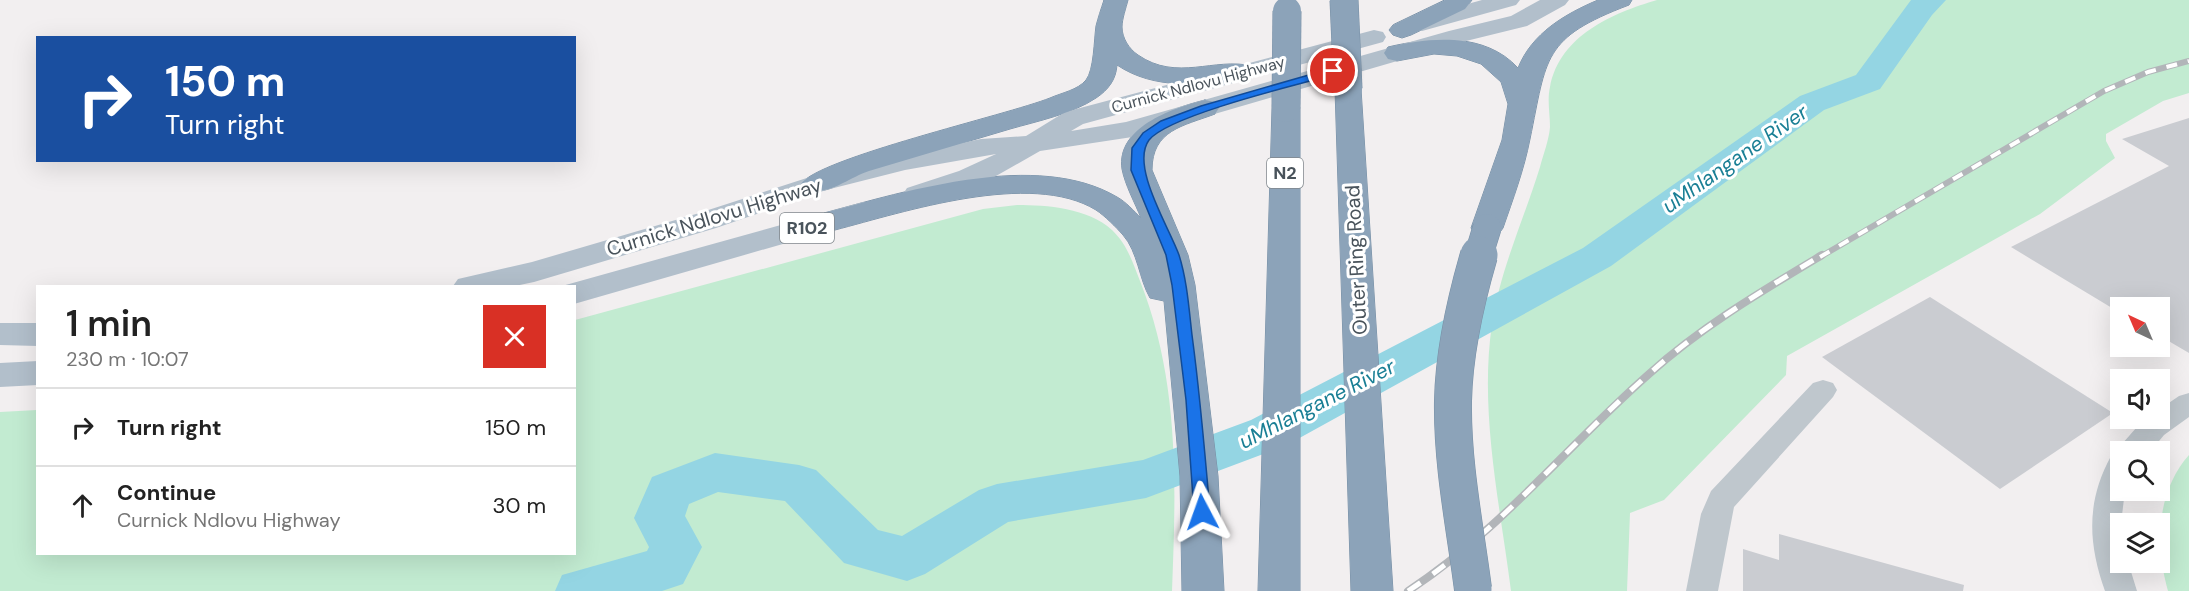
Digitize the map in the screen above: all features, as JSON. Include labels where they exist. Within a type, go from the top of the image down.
[{"type":"highway","name":"Outer Ring Road","points":[[1344,0],[1372,591]]},
{"type":"highway","points":[[1399,41],[1460,0]]},
{"type":"highway","points":[[1473,590],[1457,466],[1453,402],[1457,349],[1466,294],[1506,176],[1533,63],[1561,30],[1583,16],[1620,0]]},
{"type":"highway","name":"N2","points":[[1279,591],[1288,6]]},
{"type":"highway","points":[[1112,13],[1114,44],[1134,64],[1146,70],[1159,74],[1198,77],[1243,72]]},
{"type":"highway","points":[[816,184],[852,167],[1036,113],[1084,94],[1097,85],[1103,73],[1112,13]]},
{"type":"highway","points":[[1399,41],[1466,50],[1481,55],[1496,63],[1515,82],[1522,104]]},
{"type":"highway","points":[[1203,591],[1203,532],[1192,391],[1179,285],[1172,255],[1137,170],[1136,159],[1138,148],[1147,135],[1165,123],[1205,108]]},
{"type":"highway","points":[[835,220],[934,195],[1025,183],[1062,187],[1091,196],[1113,208],[1134,227],[1142,241],[1155,268],[1192,391]]},
{"type":"main road","name":"Curnick Ndlovu Highway","points":[[473,285],[567,263],[706,221],[816,184],[905,162],[981,147],[1085,138],[1129,130],[1205,108],[1399,41],[1508,0]]},
{"type":"main road","name":"Curnick Ndlovu Highway","points":[[576,292],[835,220],[975,176],[1002,163],[1049,131],[1074,118],[1243,72],[1399,41],[1519,21],[1557,0]]},
{"type":"main road","points":[[0,334],[36,335]]},
{"type":"main road","points":[[0,375],[36,374]]},
{"type":"lane","points":[[1702,591],[1716,514],[1722,500],[1822,390]]},
{"type":"lane","points":[[2142,441],[2154,427],[2189,403]]},
{"type":"lane","points":[[2110,498],[2107,533],[2114,576],[2121,591]]},
{"type":"green space","points":[[1657,0],[2189,0],[2189,93],[2163,101],[2106,134],[2106,141],[2115,158],[2040,214],[1787,356],[1786,375],[1664,500],[1630,513],[1627,591],[1511,591],[1489,424],[1489,357],[1496,304],[1506,264],[1547,142],[1550,127],[1549,92],[1556,69],[1565,53],[1591,29],[1623,12]]},
{"type":"green space","points":[[1017,205],[1079,212],[1112,230],[1122,241],[1129,254],[1153,319],[1169,396],[1174,473],[1172,591],[0,591],[0,412],[36,410],[36,555],[576,555],[576,320],[983,209]]},
{"type":"green space","points":[[2189,455],[2189,591],[2168,591],[2164,573],[2170,573],[2170,513],[2162,513],[2164,501],[2170,501],[2170,486]]},
{"type":"building","points":[[2189,118],[2189,353],[2170,342],[2170,297],[2110,297],[2110,307],[2011,247],[2169,166],[2122,139]]},
{"type":"building","points":[[1930,297],[2110,411],[2110,415],[2000,489],[1822,357]]},
{"type":"building","points":[[1779,534],[1964,585],[1963,591],[1743,591],[1743,549],[1779,560]]},
{"type":"waterway","name":"uMhlangane River","points":[[581,591],[601,588],[665,568],[676,547],[659,518],[669,491],[715,472],[799,484],[862,548],[907,559],[997,504],[1146,479],[1268,433],[1597,257],[1812,103],[1868,82],[1921,8],[1930,0]]},
{"type":"railway","points":[[1820,257],[2104,91],[2148,72],[2189,61]]},
{"type":"railway","points":[[1408,591],[1473,542],[1619,401],[1669,357],[1732,310],[1822,255]]},
{"type":"route","points":[[1202,512],[1193,400],[1179,285],[1172,255],[1137,170],[1138,148],[1147,135],[1165,123],[1205,108],[1333,71]]}]
